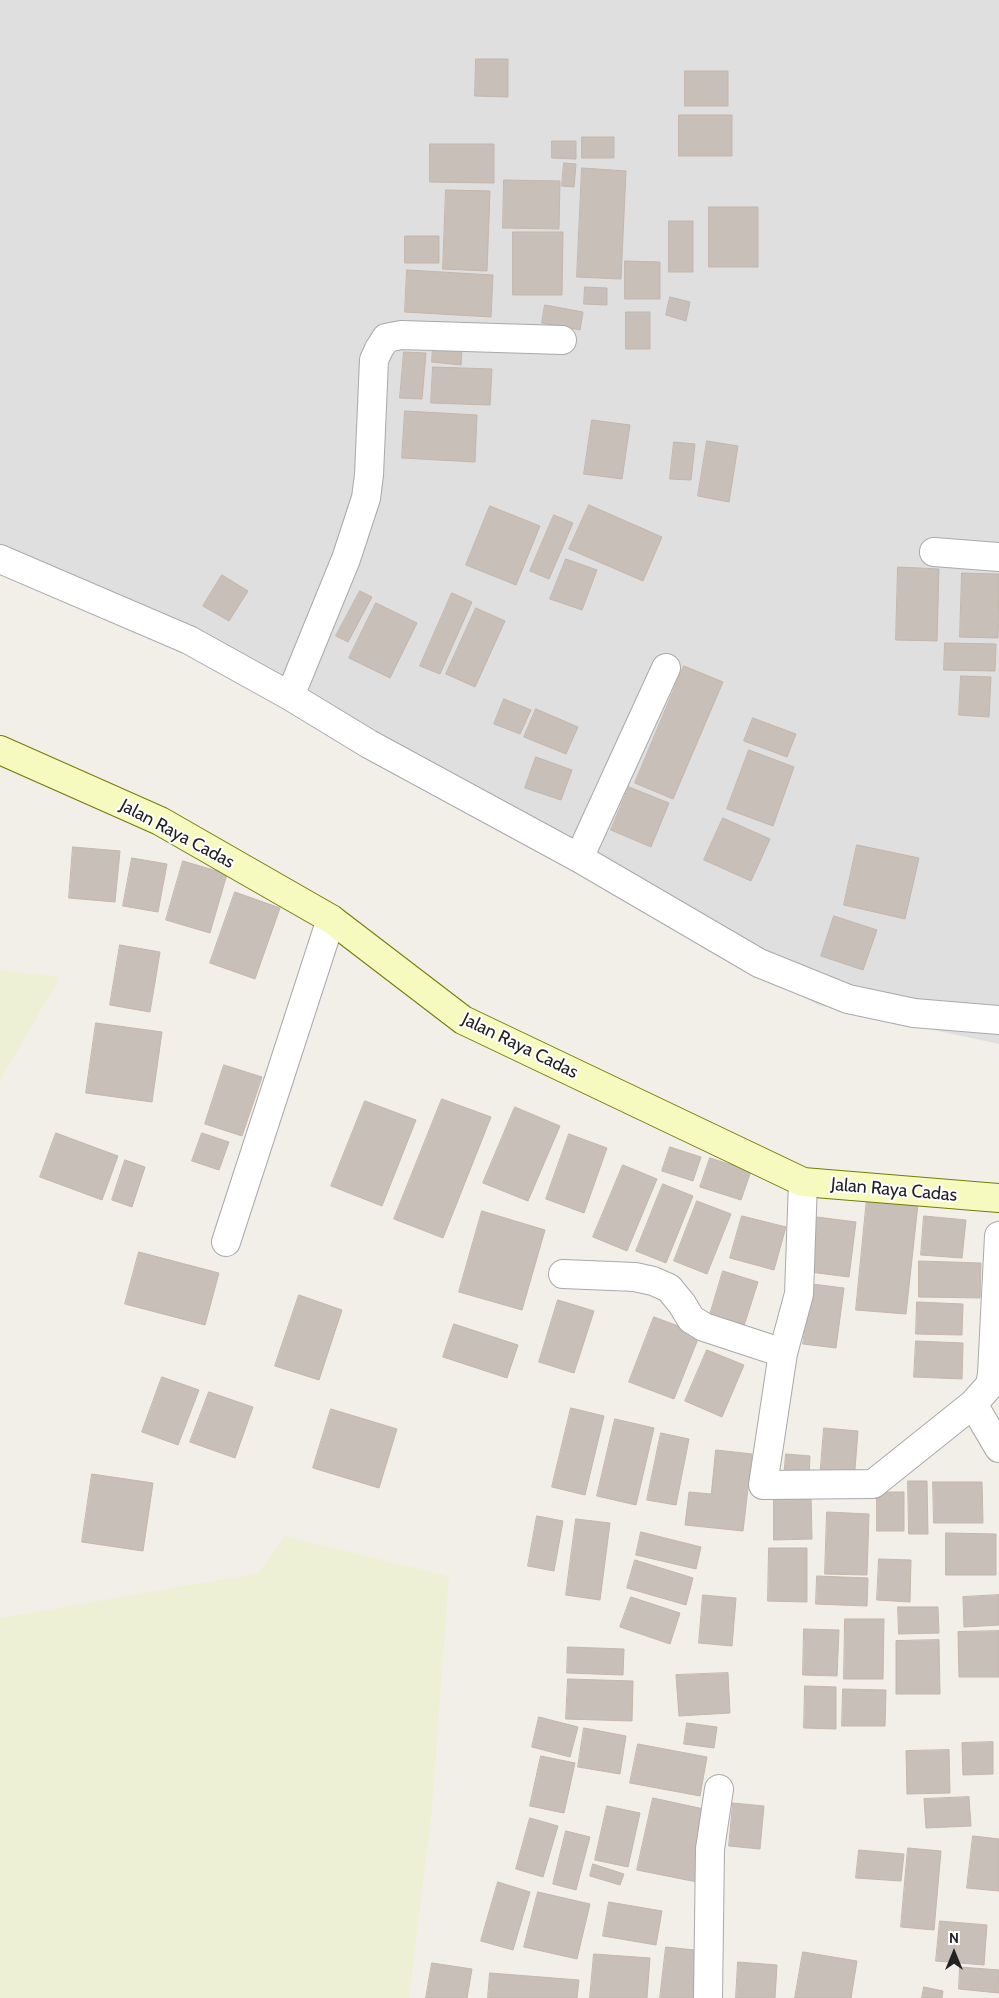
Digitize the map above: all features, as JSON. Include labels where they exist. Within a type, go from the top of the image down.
[{"type":"street","points":[[290,696],[346,559],[366,498],[369,475],[374,360],[386,338],[401,335],[562,340]]},
{"type":"street","points":[[934,552],[999,557]]},
{"type":"street","points":[[0,559],[172,631],[290,696],[369,744],[579,858],[723,944],[759,963],[804,983],[848,999],[914,1013],[999,1020]]},
{"type":"street","points":[[579,858],[666,668]]},
{"type":"street","name":"Jalan Raya Cadas","points":[[0,750],[160,821],[331,919],[463,1020],[803,1182],[999,1198]]},
{"type":"street","points":[[226,1242],[331,919]]},
{"type":"street","points":[[803,1182],[799,1294],[783,1353],[763,1485],[873,1484],[973,1404],[990,1385],[992,1374],[999,1236]]},
{"type":"street","points":[[563,1274],[635,1277],[653,1281],[669,1288],[691,1319],[704,1327],[783,1353]]},
{"type":"street","points":[[973,1404],[999,1448]]},
{"type":"street","points":[[708,1998],[710,1849],[719,1789]]},
{"type":"shaded area","points":[[0,0],[999,0],[999,1044],[818,1005],[165,642],[0,565]]},
{"type":"green space","points":[[0,970],[60,977],[0,1081]]},
{"type":"green space","points":[[285,1536],[449,1576],[432,1808],[409,1998],[0,1998],[0,1618],[259,1573]]},
{"type":"building","points":[[476,59],[508,59],[508,97],[475,96]]},
{"type":"building","points":[[685,71],[728,71],[728,106],[685,106]]},
{"type":"building","points":[[679,115],[732,115],[732,156],[679,156]]},
{"type":"building","points":[[582,137],[614,137],[614,158],[582,158]]},
{"type":"building","points":[[552,141],[576,141],[576,159],[552,158]]},
{"type":"building","points":[[430,144],[494,144],[494,183],[430,182]]},
{"type":"building","points":[[564,163],[576,164],[574,187],[562,186]]},
{"type":"building","points":[[582,168],[626,171],[621,279],[577,277]]},
{"type":"building","points":[[504,180],[560,181],[559,229],[503,228]]},
{"type":"building","points":[[446,190],[490,191],[487,271],[443,269]]},
{"type":"building","points":[[709,207],[758,207],[758,267],[709,267]]},
{"type":"building","points":[[669,221],[693,221],[693,272],[669,272]]},
{"type":"building","points":[[513,232],[563,232],[562,295],[513,295]]},
{"type":"building","points":[[405,236],[439,236],[439,263],[405,263]]},
{"type":"building","points":[[625,261],[660,262],[660,299],[625,299]]},
{"type":"building","points":[[407,270],[493,275],[491,317],[405,312]]},
{"type":"building","points":[[585,287],[607,288],[607,305],[584,304]]},
{"type":"building","points":[[670,297],[690,302],[686,321],[666,315]]},
{"type":"building","points":[[545,305],[583,312],[580,330],[542,323]]},
{"type":"building","points":[[626,312],[650,312],[650,349],[626,349]]},
{"type":"building","points":[[433,346],[462,348],[461,365],[432,362]]},
{"type":"building","points":[[404,352],[426,353],[422,399],[400,398]]},
{"type":"building","points":[[433,367],[492,369],[490,405],[431,403]]},
{"type":"building","points":[[405,411],[477,415],[475,462],[402,458]]},
{"type":"building","points":[[592,420],[630,425],[622,479],[584,474]]},
{"type":"building","points":[[707,441],[738,446],[729,502],[698,496]]},
{"type":"building","points":[[674,442],[695,444],[691,480],[670,479]]},
{"type":"building","points":[[589,505],[662,537],[643,581],[569,549]]},
{"type":"building","points":[[490,506],[540,526],[516,585],[466,565]]},
{"type":"building","points":[[554,515],[573,523],[549,579],[530,571]]},
{"type":"building","points":[[566,559],[597,570],[582,610],[550,599]]},
{"type":"building","points":[[898,567],[939,569],[937,641],[896,640]]},
{"type":"building","points":[[962,573],[999,574],[998,638],[960,637]]},
{"type":"building","points":[[222,575],[248,591],[229,621],[203,606]]},
{"type":"building","points":[[360,591],[372,597],[348,642],[336,636]]},
{"type":"building","points":[[452,593],[472,602],[440,674],[420,666]]},
{"type":"building","points":[[376,603],[417,623],[390,678],[349,658]]},
{"type":"building","points":[[476,608],[505,621],[475,687],[446,674]]},
{"type":"building","points":[[945,643],[996,644],[995,671],[944,670]]},
{"type":"building","points":[[684,666],[723,682],[673,799],[635,783]]},
{"type":"building","points":[[961,676],[991,677],[989,717],[959,715]]},
{"type":"building","points":[[504,699],[531,710],[520,734],[494,724]]},
{"type":"building","points":[[536,709],[578,727],[566,754],[524,737]]},
{"type":"building","points":[[753,718],[796,734],[787,757],[744,741]]},
{"type":"building","points":[[749,750],[794,767],[773,826],[727,809]]},
{"type":"building","points":[[536,757],[572,770],[561,800],[525,788]]},
{"type":"building","points":[[629,787],[669,803],[651,847],[611,830]]},
{"type":"building","points":[[723,818],[770,839],[751,881],[704,860]]},
{"type":"building","points":[[857,845],[919,858],[905,919],[844,905]]},
{"type":"building","points":[[73,847],[120,851],[115,902],[69,898]]},
{"type":"building","points":[[132,858],[167,864],[158,912],[123,906]]},
{"type":"building","points":[[183,861],[227,874],[210,933],[166,920]]},
{"type":"building","points":[[235,892],[280,908],[255,979],[210,963]]},
{"type":"building","points":[[834,916],[877,930],[863,970],[821,956]]},
{"type":"building","points":[[120,945],[160,952],[150,1012],[110,1005]]},
{"type":"building","points":[[96,1023],[162,1032],[152,1102],[86,1093]]},
{"type":"building","points":[[224,1065],[262,1077],[242,1136],[205,1124]]},
{"type":"building","points":[[442,1099],[491,1117],[443,1238],[394,1219]]},
{"type":"building","points":[[365,1101],[416,1120],[382,1206],[331,1186]]},
{"type":"building","points":[[515,1107],[560,1126],[528,1201],[483,1183]]},
{"type":"building","points":[[56,1133],[118,1156],[102,1200],[40,1177]]},
{"type":"building","points":[[202,1133],[229,1142],[219,1170],[192,1161]]},
{"type":"building","points":[[569,1134],[607,1148],[584,1213],[546,1199]]},
{"type":"building","points":[[670,1147],[701,1157],[693,1181],[662,1171]]},
{"type":"building","points":[[710,1158],[751,1171],[741,1200],[700,1187]]},
{"type":"building","points":[[125,1160],[145,1167],[132,1207],[112,1200]]},
{"type":"building","points":[[623,1165],[657,1179],[627,1251],[593,1237]]},
{"type":"building","points":[[663,1184],[693,1196],[666,1263],[636,1251]]},
{"type":"building","points":[[867,1198],[918,1204],[906,1314],[856,1310]]},
{"type":"building","points":[[697,1201],[731,1214],[707,1274],[674,1261]]},
{"type":"building","points":[[482,1211],[545,1230],[522,1310],[459,1292]]},
{"type":"building","points":[[742,1216],[786,1227],[774,1270],[730,1258]]},
{"type":"building","points":[[924,1216],[966,1220],[962,1258],[921,1255]]},
{"type":"building","points":[[817,1217],[856,1222],[849,1277],[810,1272]]},
{"type":"building","points":[[139,1252],[219,1273],[205,1325],[125,1304]]},
{"type":"building","points":[[919,1261],[981,1263],[980,1298],[919,1297]]},
{"type":"building","points":[[723,1271],[758,1282],[743,1329],[709,1318]]},
{"type":"building","points":[[812,1284],[844,1288],[836,1348],[803,1344]]},
{"type":"building","points":[[299,1295],[342,1310],[319,1380],[275,1366]]},
{"type":"building","points":[[558,1300],[594,1311],[574,1373],[539,1362]]},
{"type":"building","points":[[917,1302],[963,1304],[962,1335],[916,1334]]},
{"type":"building","points":[[654,1317],[700,1334],[674,1399],[629,1382]]},
{"type":"building","points":[[454,1324],[518,1345],[507,1378],[443,1357]]},
{"type":"building","points":[[916,1341],[963,1343],[962,1379],[914,1377]]},
{"type":"building","points":[[707,1350],[744,1365],[722,1417],[685,1401]]},
{"type":"building","points":[[162,1377],[199,1390],[178,1445],[142,1432]]},
{"type":"building","points":[[209,1392],[253,1407],[235,1458],[190,1442]]},
{"type":"building","points":[[571,1408],[604,1416],[585,1495],[552,1487]]},
{"type":"building","points":[[331,1409],[397,1429],[379,1488],[313,1468]]},
{"type":"building","points":[[615,1419],[654,1428],[636,1505],[597,1496]]},
{"type":"building","points":[[824,1428],[858,1431],[854,1482],[820,1479]]},
{"type":"building","points":[[661,1433],[689,1439],[676,1505],[647,1500]]},
{"type":"building","points":[[716,1450],[752,1454],[743,1531],[685,1525],[689,1492],[711,1494]]},
{"type":"building","points":[[786,1454],[810,1456],[809,1479],[784,1478]]},
{"type":"building","points":[[92,1474],[153,1483],[143,1551],[82,1542]]},
{"type":"building","points":[[908,1481],[927,1481],[928,1534],[909,1534]]},
{"type":"building","points":[[933,1482],[982,1482],[983,1523],[934,1523]]},
{"type":"building","points":[[877,1492],[904,1492],[904,1531],[877,1531]]},
{"type":"building","points":[[774,1494],[811,1494],[812,1539],[774,1540]]},
{"type":"building","points":[[827,1512],[869,1514],[867,1575],[825,1574]]},
{"type":"building","points":[[537,1516],[563,1521],[554,1571],[528,1566]]},
{"type":"building","points":[[576,1519],[610,1523],[600,1600],[566,1595]]},
{"type":"building","points":[[641,1532],[701,1547],[696,1569],[636,1555]]},
{"type":"building","points":[[946,1533],[996,1534],[996,1575],[946,1575]]},
{"type":"building","points":[[769,1548],[807,1548],[807,1602],[768,1601]]},
{"type":"building","points":[[879,1559],[911,1560],[910,1602],[877,1600]]},
{"type":"building","points":[[635,1560],[693,1578],[686,1605],[627,1588]]},
{"type":"building","points":[[817,1576],[868,1578],[867,1606],[816,1604]]},
{"type":"building","points":[[703,1595],[736,1598],[732,1646],[699,1643]]},
{"type":"building","points":[[999,1595],[999,1625],[964,1627],[963,1597]]},
{"type":"building","points":[[631,1597],[680,1613],[670,1644],[620,1627]]},
{"type":"building","points":[[898,1607],[938,1607],[939,1633],[899,1634]]},
{"type":"building","points":[[845,1619],[884,1619],[883,1679],[844,1679]]},
{"type":"building","points":[[804,1629],[839,1630],[837,1676],[803,1675]]},
{"type":"building","points":[[999,1631],[999,1677],[959,1677],[958,1632]]},
{"type":"building","points":[[939,1640],[940,1694],[896,1694],[896,1641]]},
{"type":"building","points":[[568,1647],[624,1649],[623,1675],[567,1673]]},
{"type":"building","points":[[728,1673],[730,1713],[679,1716],[676,1675]]},
{"type":"building","points":[[568,1679],[633,1681],[632,1721],[566,1719]]},
{"type":"building","points":[[805,1686],[836,1687],[836,1729],[804,1728]]},
{"type":"building","points":[[843,1689],[886,1690],[885,1726],[842,1726]]},
{"type":"building","points":[[539,1717],[578,1727],[570,1757],[532,1747]]},
{"type":"building","points":[[687,1723],[717,1727],[714,1748],[684,1744]]},
{"type":"building","points":[[584,1728],[626,1736],[620,1774],[578,1767]]},
{"type":"building","points":[[993,1742],[993,1774],[963,1775],[962,1743]]},
{"type":"building","points":[[638,1744],[707,1757],[700,1796],[630,1783]]},
{"type":"building","points":[[949,1750],[950,1793],[907,1794],[906,1751]]},
{"type":"building","points":[[541,1756],[575,1763],[564,1813],[530,1806]]},
{"type":"building","points":[[969,1797],[971,1826],[926,1828],[924,1799]]},
{"type":"building","points":[[653,1798],[713,1811],[697,1882],[637,1870]]},
{"type":"building","points":[[733,1803],[764,1806],[760,1849],[729,1846]]},
{"type":"building","points":[[607,1806],[640,1813],[628,1867],[595,1860]]},
{"type":"building","points":[[530,1818],[558,1826],[543,1877],[516,1869]]},
{"type":"building","points":[[566,1831],[590,1837],[576,1890],[553,1884]]},
{"type":"building","points":[[973,1836],[999,1839],[999,1891],[967,1888]]},
{"type":"building","points":[[908,1848],[941,1851],[934,1930],[901,1927]]},
{"type":"building","points":[[859,1850],[904,1854],[901,1881],[856,1878]]},
{"type":"building","points":[[593,1864],[624,1874],[620,1885],[590,1876]]},
{"type":"building","points":[[498,1882],[530,1892],[513,1950],[481,1941]]},
{"type":"building","points":[[538,1892],[590,1904],[577,1959],[524,1947]]},
{"type":"building","points":[[609,1902],[662,1911],[656,1945],[603,1936]]},
{"type":"building","points":[[940,1921],[987,1925],[984,1965],[936,1961]]},
{"type":"building","points":[[666,1947],[704,1951],[698,1998],[660,1998]]},
{"type":"building","points":[[803,1952],[857,1961],[851,1998],[795,1998]]},
{"type":"building","points":[[594,1954],[650,1958],[647,1998],[590,1998]]},
{"type":"building","points":[[738,1962],[777,1965],[775,1998],[736,1998]]},
{"type":"building","points":[[432,1963],[472,1969],[467,1998],[426,1998]]},
{"type":"building","points":[[960,1967],[999,1970],[999,1993],[959,1989]]},
{"type":"building","points":[[490,1973],[579,1980],[577,1998],[488,1998]]},
{"type":"building","points":[[924,1987],[943,1991],[942,1998],[922,1998]]}]
